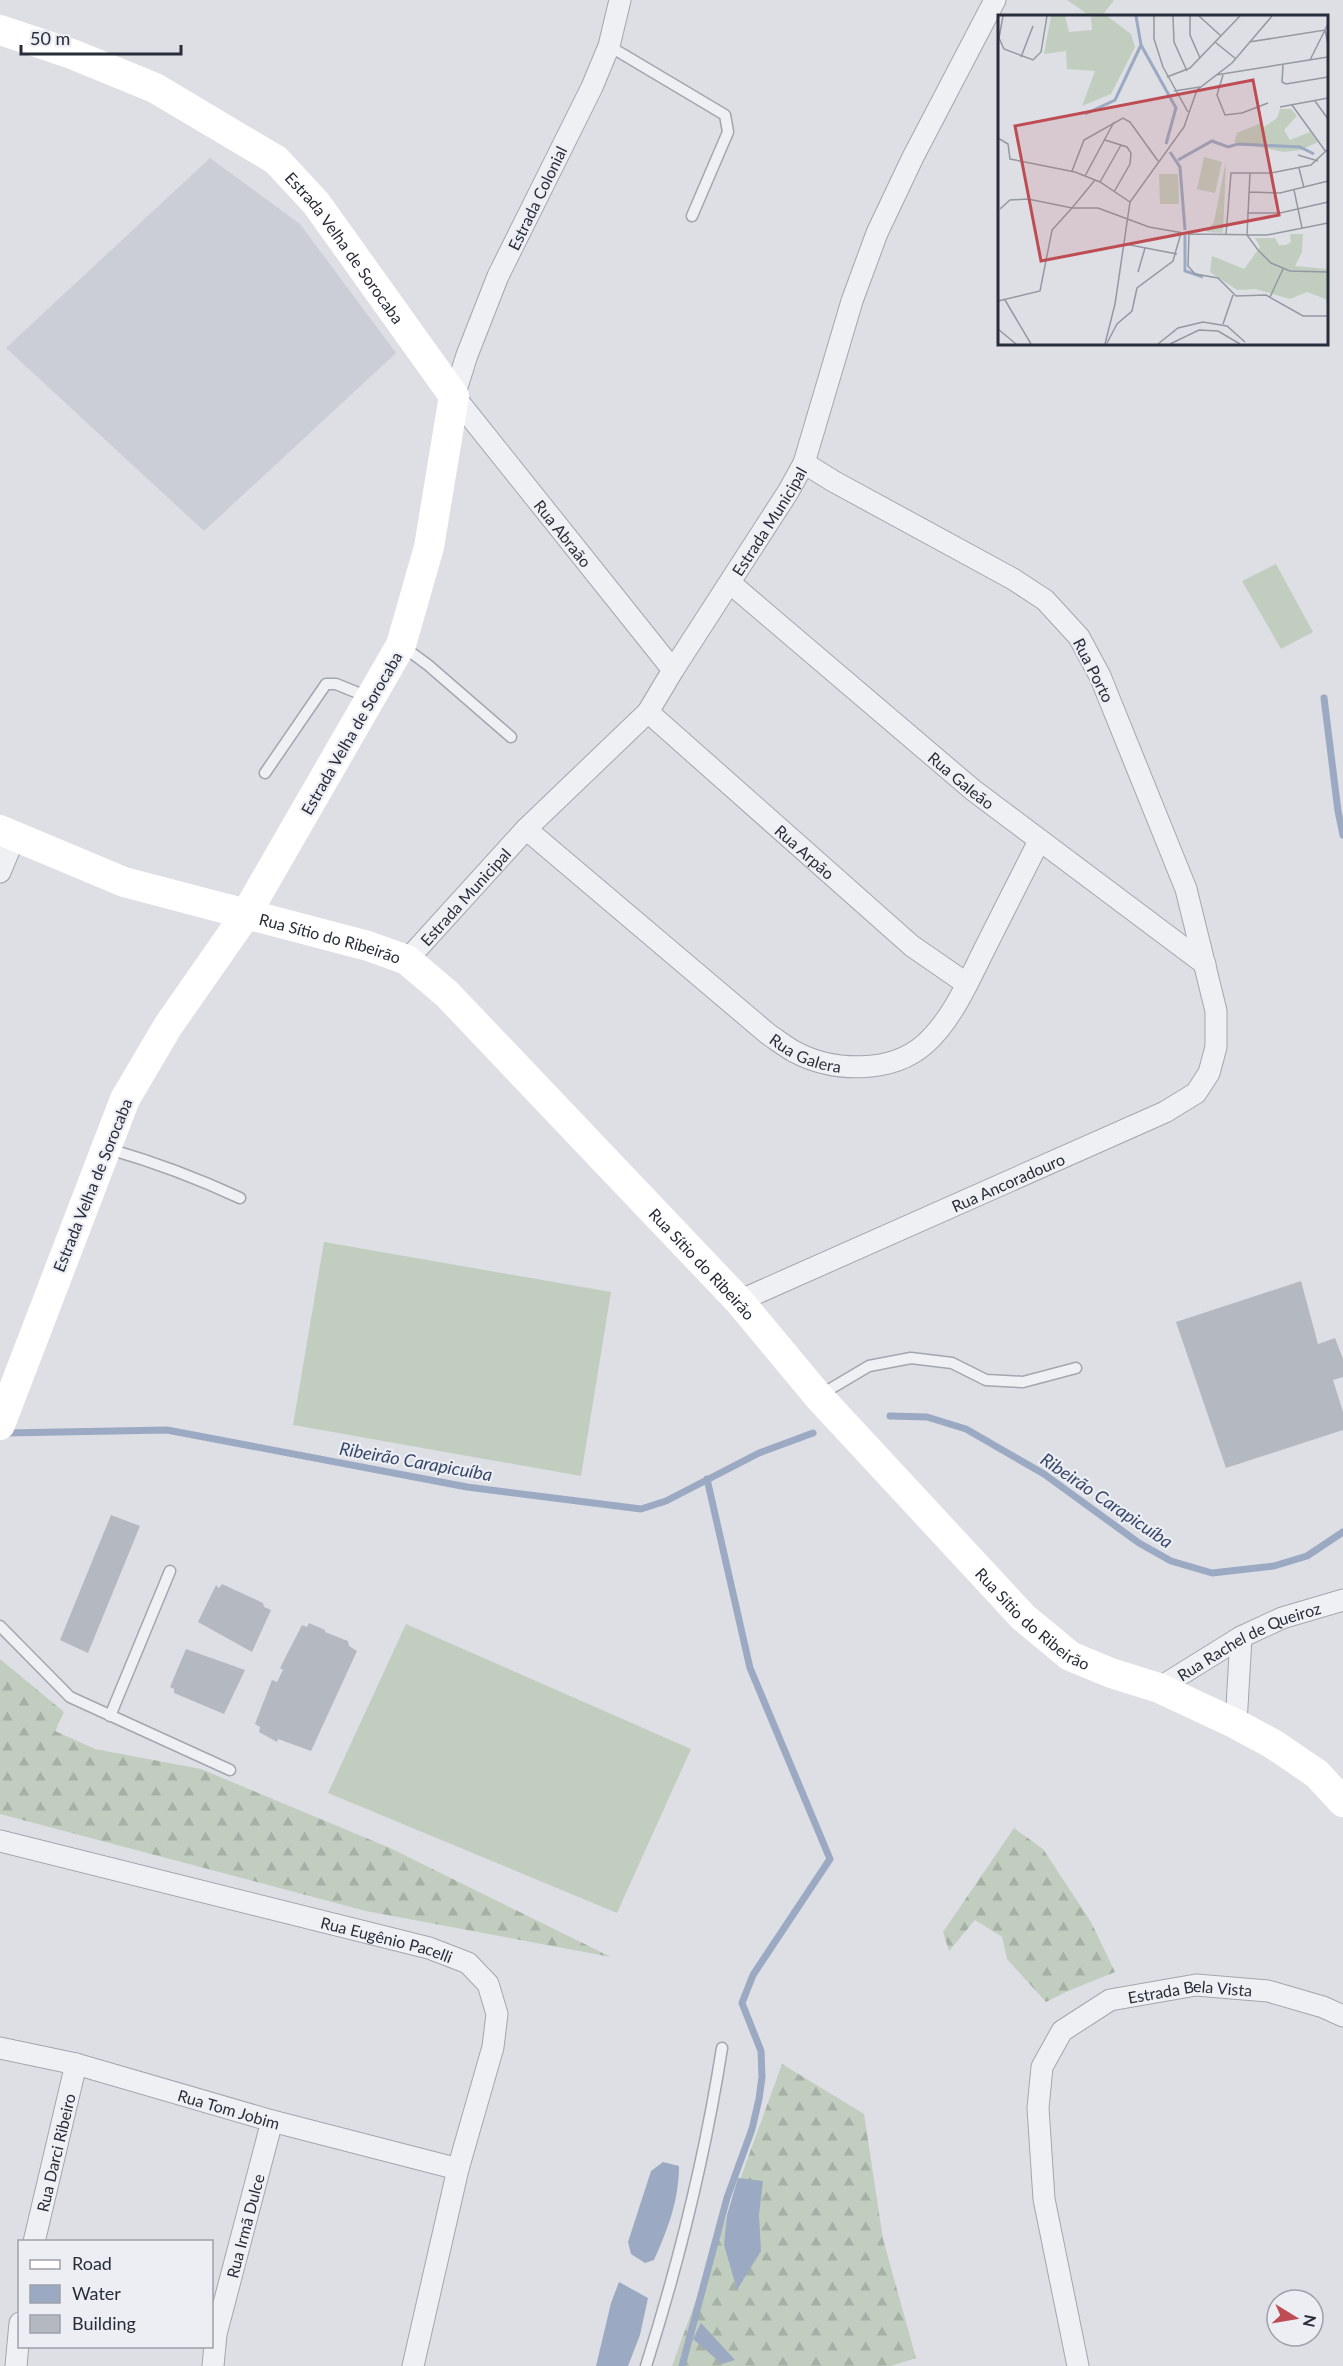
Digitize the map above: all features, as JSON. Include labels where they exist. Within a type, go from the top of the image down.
[{"type":"main road","name":"Estrada Velha de Sorocaba","points":[[0,30],[72,54],[155,87],[276,160],[316,203],[454,396],[429,547],[401,645],[246,914],[168,1026],[125,1099],[5,1401]]},
{"type":"main road","name":"Rua Sítio do Ribeirão","points":[[7,833],[124,882],[368,946],[407,960],[447,994],[504,1052],[739,1301],[818,1396],[1023,1617],[1070,1656],[1111,1673],[1159,1688],[1273,1744],[1317,1774],[1343,1803]]},
{"type":"street","name":"Estrada Colonial","points":[[454,396],[467,355],[498,276],[592,87],[609,46],[620,0]]},
{"type":"street","name":"Estrada Municipal","points":[[407,960],[526,829],[648,712],[804,463],[852,302],[877,233],[913,157],[995,0]]},
{"type":"street","name":"Rua Abraão","points":[[454,396],[673,670]]},
{"type":"street","name":"Rua Porto","points":[[804,463],[1013,579],[1045,600],[1079,637],[1100,676],[1186,890],[1216,1011]]},
{"type":"street","name":"Rua Galeão","points":[[730,583],[973,790],[1205,964]]},
{"type":"street","name":"Rua Arpão","points":[[648,712],[912,946],[967,984]]},
{"type":"street","name":"Rua Galera","points":[[526,829],[768,1034],[795,1052],[832,1065],[868,1067],[901,1060],[923,1046],[938,1032],[967,984],[1039,841]]},
{"type":"street","points":[[0,872],[7,833]]},
{"type":"street","name":"Rua Ancoradouro","points":[[739,1301],[1165,1112],[1196,1093],[1209,1073],[1216,1047],[1216,1011]]},
{"type":"street","name":"Rua Rachel de Queiroz","points":[[1159,1688],[1241,1638],[1282,1618],[1343,1600]]},
{"type":"street","points":[[1236,1724],[1241,1638]]},
{"type":"street","name":"Rua Eugênio Pacelli","points":[[0,1841],[429,1948],[468,1963],[488,1984],[497,2014],[494,2047],[458,2169],[414,2366]]},
{"type":"street","name":"Estrada Bela Vista","points":[[1078,2366],[1044,2199],[1038,2108],[1042,2067],[1062,2031],[1110,2000],[1196,1985],[1268,1991],[1323,2007],[1343,2016]]},
{"type":"street","name":"Rua Tom Jobim","points":[[0,2048],[76,2064],[272,2121],[458,2169]]},
{"type":"street","name":"Rua Darci Ribeiro","points":[[34,2240],[76,2064]]},
{"type":"street","name":"Rua Irmã Dulce","points":[[213,2366],[216,2334],[272,2121]]},
{"type":"street","points":[[16,2366],[18,2344]]},
{"type":"lane","points":[[609,46],[725,115],[728,132],[692,216]]},
{"type":"lane","points":[[401,645],[428,664],[511,737]]},
{"type":"lane","points":[[265,773],[326,684],[336,684],[371,698]]},
{"type":"lane","points":[[105,1148],[158,1163],[196,1177],[240,1198]]},
{"type":"lane","points":[[818,1396],[869,1366],[910,1358],[952,1363],[986,1380],[1023,1382],[1076,1368]]},
{"type":"lane","points":[[110,1716],[170,1571]]},
{"type":"lane","points":[[0,1626],[70,1697],[230,1770]]},
{"type":"lane","points":[[646,2366],[693,2198],[711,2120],[723,2048]]},
{"type":"shaded area","points":[[210,158],[300,224],[396,353],[204,531],[6,348]]},
{"type":"green space","points":[[1067,0],[1114,0],[1103,15],[1089,15]]},
{"type":"green space","points":[[1276,564],[1313,632],[1281,649],[1242,581]]},
{"type":"green space","points":[[324,1242],[611,1292],[581,1476],[293,1425]]},
{"type":"green space","points":[[406,1624],[691,1749],[617,1913],[328,1793]]},
{"type":"green space","points":[[0,1659],[64,1712],[55,1731],[95,1749],[201,1769],[390,1848],[611,1957],[366,1911],[0,1814]]},
{"type":"green space","points":[[1014,1828],[1043,1849],[1091,1922],[1115,1972],[1046,2002],[1007,1959],[1002,1937],[975,1920],[949,1951],[943,1932]]},
{"type":"green space","points":[[782,2064],[864,2114],[883,2239],[916,2358],[891,2366],[672,2366]]},
{"type":"water","points":[[663,2162],[679,2166],[675,2203],[654,2260],[645,2263],[631,2254],[628,2242],[651,2171]]},
{"type":"water","points":[[738,2178],[763,2181],[759,2215],[761,2251],[737,2290],[724,2245],[727,2215]]},
{"type":"water","points":[[619,2282],[648,2298],[640,2335],[628,2366],[596,2366],[611,2303]]},
{"type":"water","points":[[701,2323],[735,2360],[722,2364],[693,2339]]},
{"type":"building","points":[[1301,1281],[1318,1344],[1335,1338],[1343,1359],[1343,1377],[1333,1380],[1343,1412],[1343,1430],[1226,1468],[1176,1322]]},
{"type":"building","points":[[111,1515],[140,1526],[88,1653],[60,1640]]},
{"type":"building","points":[[222,1584],[263,1603],[264,1607],[271,1610],[252,1652],[198,1622],[216,1585],[219,1588]]},
{"type":"building","points":[[309,1623],[348,1641],[349,1646],[357,1651],[311,1751],[278,1739],[277,1742],[259,1732],[260,1727],[255,1724],[272,1680],[277,1682],[283,1670],[280,1668],[302,1625],[307,1627]]},
{"type":"building","points":[[186,1649],[245,1670],[224,1714],[174,1693],[174,1689],[170,1687]]},
{"type":"waterway","points":[[1324,698],[1343,835]]},
{"type":"waterway","name":"Ribeirão Carapicuíba","points":[[890,1416],[927,1417],[966,1429],[1044,1474],[1139,1543],[1171,1561],[1212,1573],[1274,1566],[1307,1556],[1343,1532]]},
{"type":"waterway","name":"Ribeirão Carapicuíba","points":[[6,1433],[167,1430],[467,1487],[641,1509],[666,1501],[759,1453],[813,1433]]},
{"type":"waterway","points":[[682,2366],[727,2198],[752,2129],[759,2099],[762,2077],[761,2051],[742,2003],[753,1975],[830,1859],[750,1668],[707,1479]]}]
